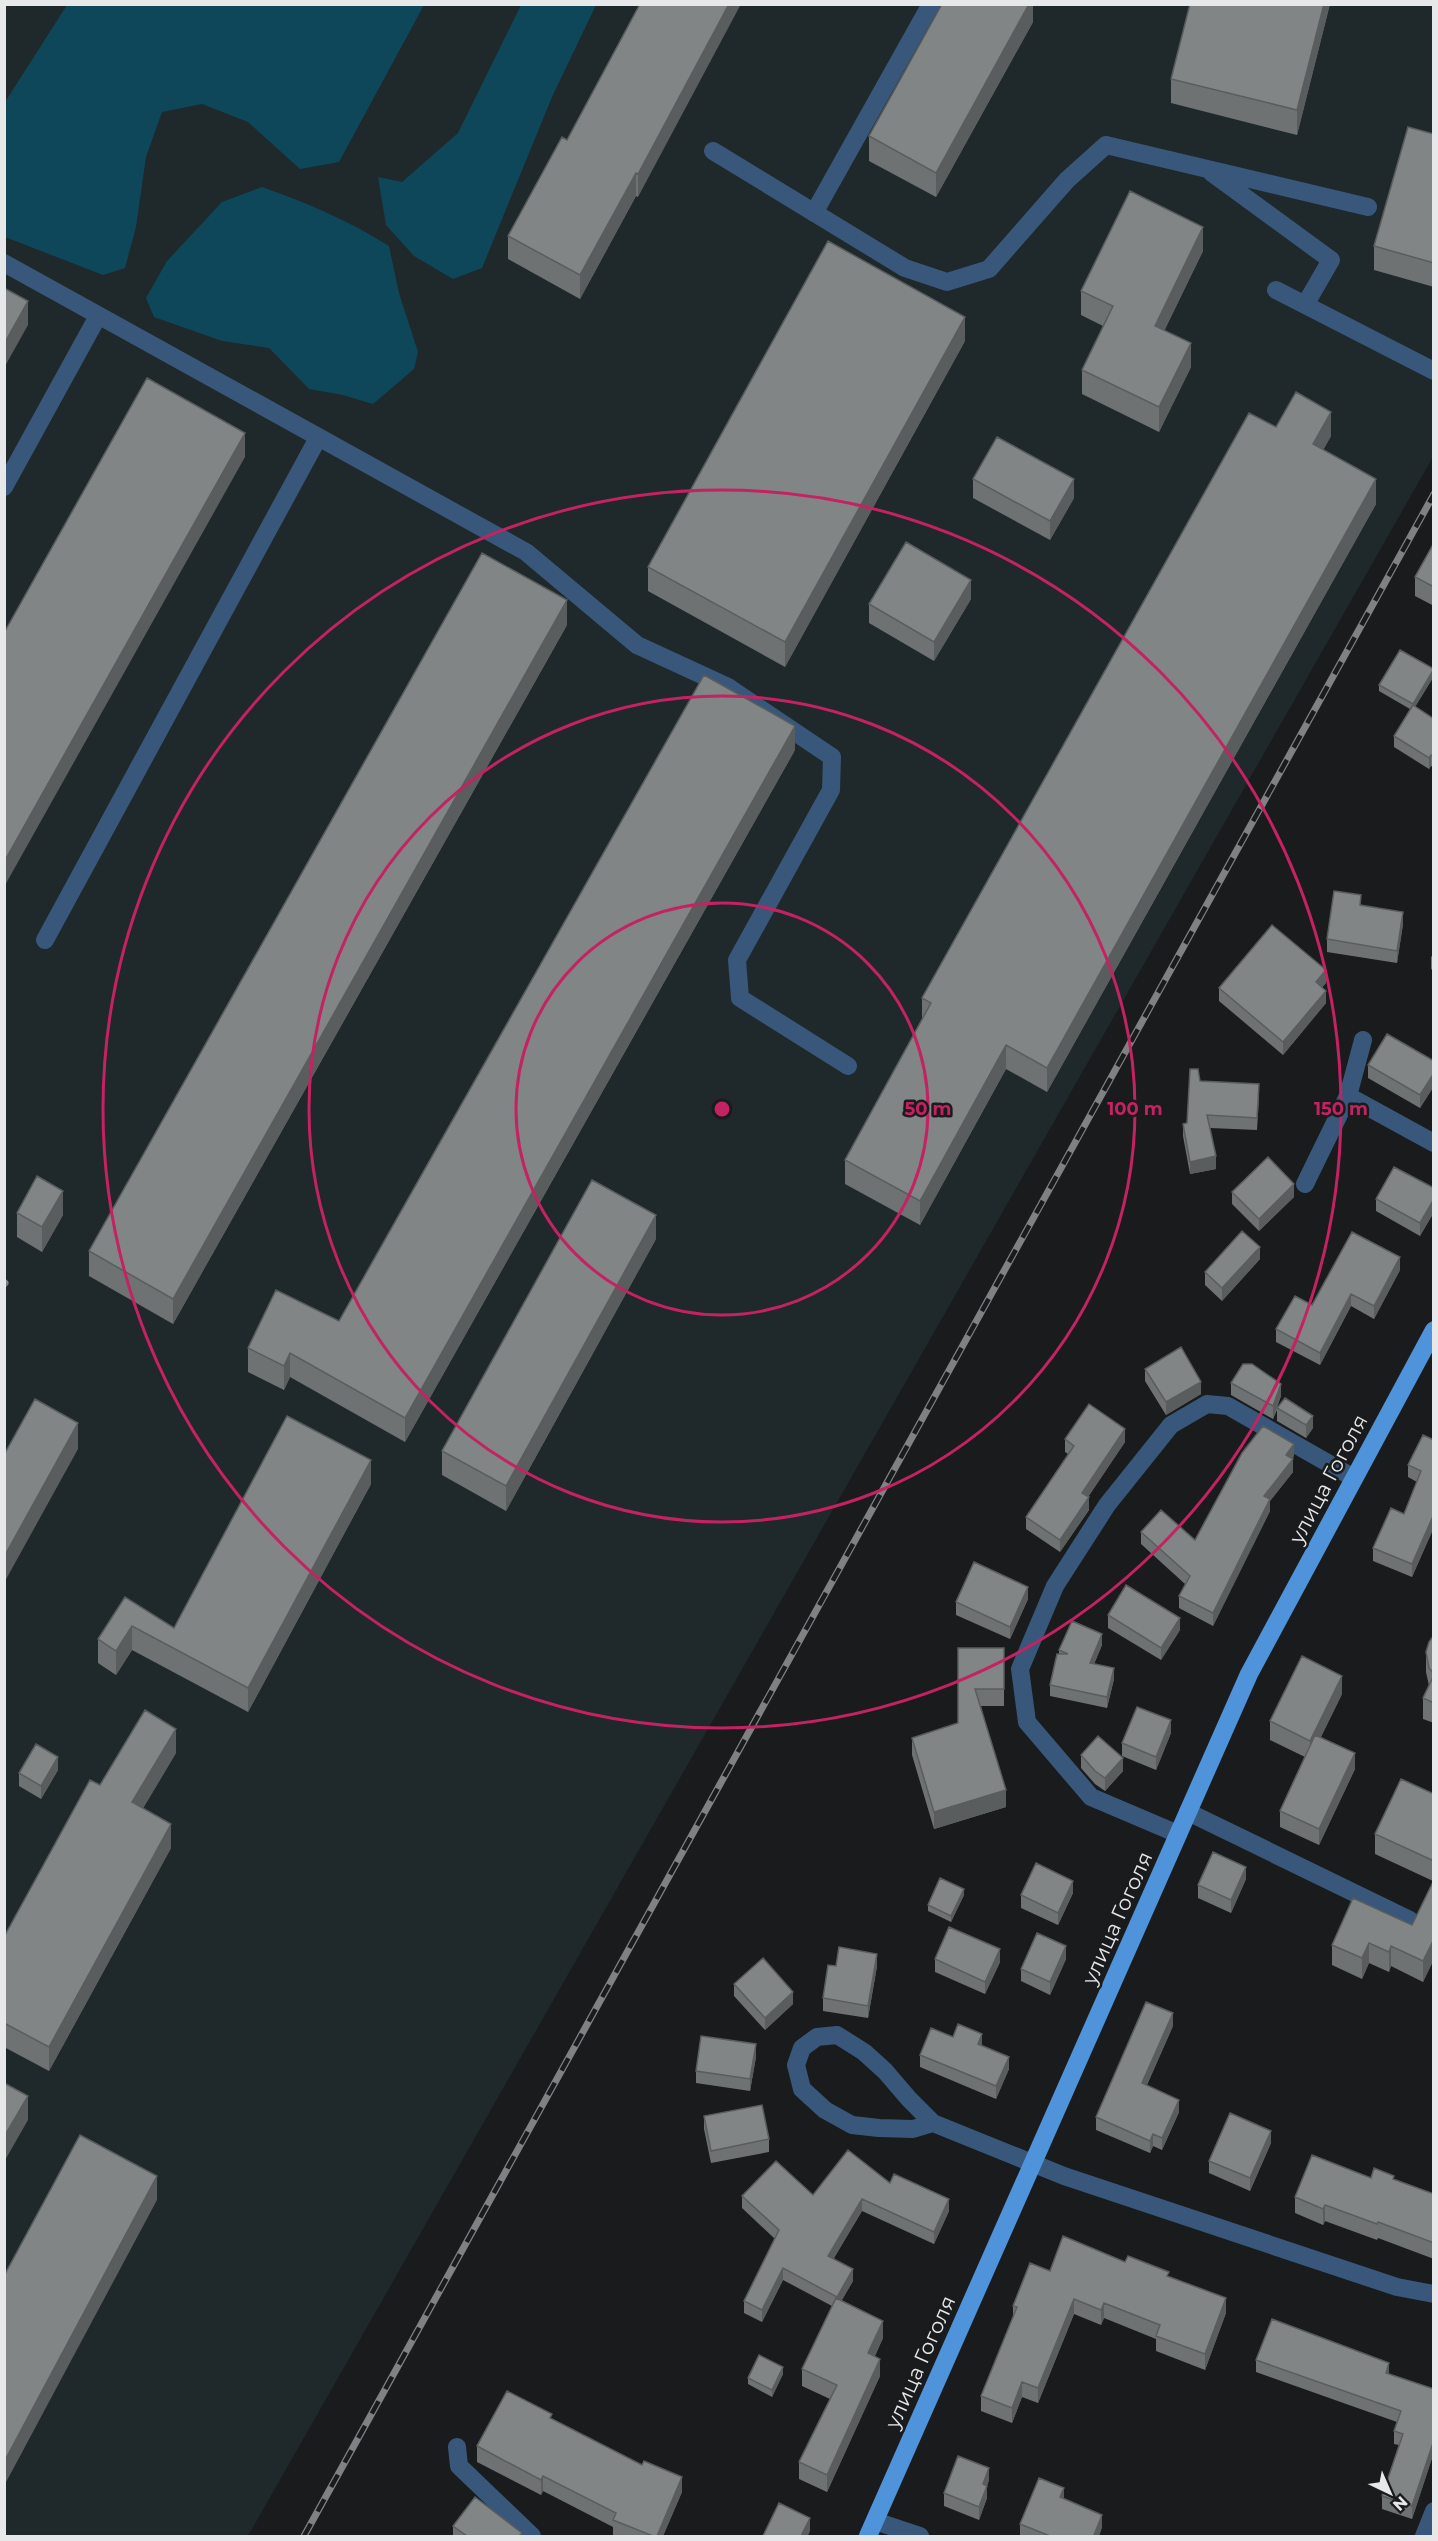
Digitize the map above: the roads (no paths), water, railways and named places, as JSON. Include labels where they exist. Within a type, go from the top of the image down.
[{"type":"main road","name":"улица Гоголя","points":[[871,2529],[1249,1674],[1434,1330]]},
{"type":"street","points":[[814,213],[931,4]]},
{"type":"street","points":[[713,151],[905,268],[947,282],[989,269],[1067,180],[1106,146],[1368,207]]},
{"type":"street","points":[[1206,169],[1331,260],[1305,305]]},
{"type":"street","points":[[4,263],[526,552],[637,645],[728,687],[832,757],[831,790],[737,960],[740,998],[848,1066]]},
{"type":"street","points":[[1276,290],[1434,371]]},
{"type":"street","points":[[4,487],[98,316]]},
{"type":"street","points":[[45,940],[318,438]]},
{"type":"street","points":[[1305,1184],[1348,1096],[1363,1040]]},
{"type":"street","points":[[1348,1096],[1434,1143]]},
{"type":"street","points":[[1178,1834],[1090,1797],[1027,1722],[1020,1669],[1055,1586],[1107,1505],[1171,1425],[1207,1404],[1228,1406],[1354,1478]]},
{"type":"street","points":[[1188,1812],[1410,1920]]},
{"type":"street","points":[[933,2123],[913,2129],[852,2125],[825,2110],[801,2089],[796,2065],[802,2048],[817,2037],[837,2036],[864,2052],[885,2071],[933,2123],[1033,2163],[1386,2283],[1434,2294]]},
{"type":"street","points":[[457,2447],[459,2466],[532,2536]]},
{"type":"street","points":[[1424,2536],[1434,2511]]},
{"type":"street","points":[[871,2529],[920,2536]]},
{"type":"railway","points":[[304,2536],[1434,494]]}]
